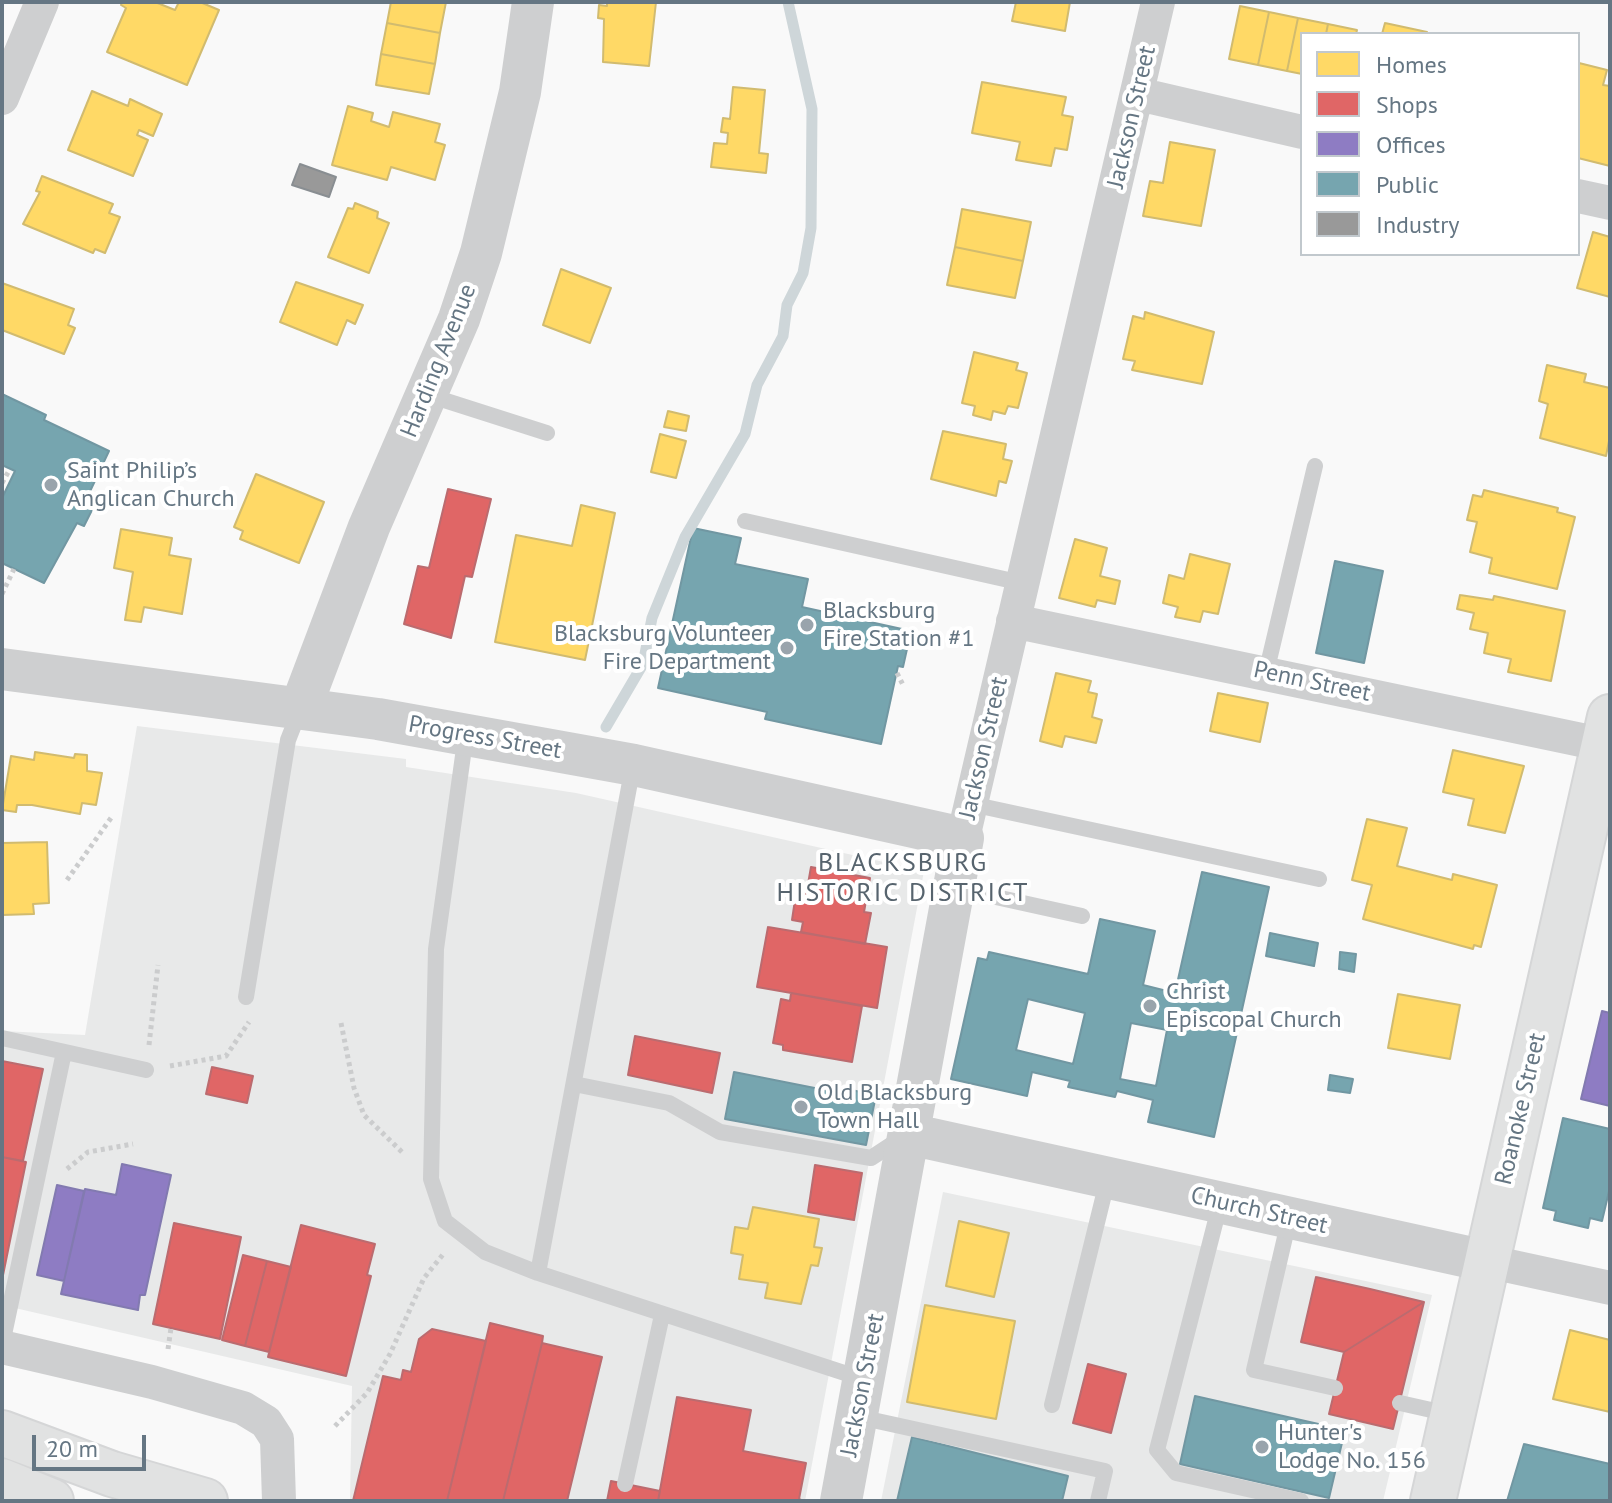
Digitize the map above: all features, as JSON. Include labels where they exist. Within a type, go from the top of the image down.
[{"type":"main road","name":"Roanoke Street","points":[[1433,1501],[1608,736]]},
{"type":"main road","points":[[2,1433],[112,1474],[205,1501]]},
{"type":"main road","points":[[2,1481],[51,1501]]},
{"type":"street","points":[[2,98],[42,2]]},
{"type":"street","name":"Harding Avenue","points":[[301,707],[369,527],[428,395],[481,253],[520,92],[533,2]]},
{"type":"street","name":"Jackson Street","points":[[841,1501],[967,821],[1158,2]]},
{"type":"street","points":[[1138,94],[1300,132]]},
{"type":"street","points":[[1580,196],[1610,203]]},
{"type":"street","name":"Penn Street","points":[[1013,621],[1266,673],[1608,736]]},
{"type":"street","name":"Progress Street","points":[[2,669],[301,707],[967,821]]},
{"type":"street","name":"Church Street","points":[[909,1134],[1610,1288]]},
{"type":"street","points":[[2,1346],[152,1382],[243,1408],[266,1422],[277,1439],[279,1501]]},
{"type":"lane","points":[[428,395],[547,433]]},
{"type":"lane","points":[[1266,673],[1315,466]]},
{"type":"lane","points":[[745,521],[1022,583]]},
{"type":"lane","points":[[246,997],[288,740],[301,707]]},
{"type":"lane","points":[[466,734],[436,949],[431,1179],[445,1221],[485,1252],[662,1315],[861,1398],[1105,1471],[1098,1501]]},
{"type":"lane","points":[[538,1273],[634,765]]},
{"type":"lane","points":[[967,821],[1319,879]]},
{"type":"lane","points":[[954,888],[1082,916]]},
{"type":"lane","points":[[2,1038],[146,1070]]},
{"type":"lane","points":[[2,1346],[64,1052]]},
{"type":"lane","points":[[574,1084],[669,1103],[720,1132],[871,1158],[909,1134]]},
{"type":"lane","points":[[1052,1405],[1108,1178]]},
{"type":"lane","points":[[1220,1203],[1157,1450],[1176,1473],[1301,1501]]},
{"type":"lane","points":[[1290,1218],[1254,1370],[1335,1388]]},
{"type":"lane","points":[[625,1484],[662,1315]]},
{"type":"lane","points":[[1400,1403],[1452,1415]]},
{"type":"path","points":[[3,481],[10,469]]},
{"type":"path","points":[[2,591],[14,569]]},
{"type":"path","points":[[897,673],[903,685]]},
{"type":"path","points":[[67,880],[111,818]]},
{"type":"path","points":[[158,965],[146,1070],[226,1056],[257,1011]]},
{"type":"path","points":[[341,1023],[354,1088],[364,1115],[431,1179]]},
{"type":"path","points":[[88,1152],[133,1144]]},
{"type":"path","points":[[335,1426],[367,1393],[390,1354],[424,1278],[446,1250]]},
{"type":"path","points":[[168,1350],[171,1328]]},
{"type":"shaded area","points":[[137,726],[406,759],[406,767],[576,793],[924,871],[805,1501],[350,1501],[352,1386],[2,1305],[2,1031],[85,1035]]},
{"type":"shaded area","points":[[943,1192],[1432,1295],[1383,1501],[881,1501]]},
{"type":"building: Homes","points":[[122,2],[155,2],[175,10],[179,2],[200,2],[219,10],[187,85],[107,52],[126,8],[121,5]]},
{"type":"building: Homes","points":[[391,2],[446,2],[440,33],[387,23]]},
{"type":"building: Homes","points":[[607,2],[656,2],[649,66],[603,62],[604,19],[598,18],[599,5],[607,6]]},
{"type":"building: Homes","points":[[1016,2],[1070,2],[1065,31],[1012,21]]},
{"type":"building: Homes","points":[[1240,6],[1269,12],[1258,65],[1229,59]]},
{"type":"building: Homes","points":[[1269,12],[1298,18],[1287,71],[1258,65]]},
{"type":"building: Homes","points":[[1298,18],[1328,24],[1326,32],[1300,32],[1300,74],[1287,71]]},
{"type":"building: Homes","points":[[387,23],[440,33],[435,64],[381,54]]},
{"type":"building: Homes","points":[[1385,23],[1427,32],[1383,32]]},
{"type":"building: Homes","points":[[1328,24],[1357,30],[1356,32],[1326,32]]},
{"type":"building: Homes","points":[[381,54],[435,64],[429,94],[376,85]]},
{"type":"building: Homes","points":[[1580,63],[1607,70],[1603,85],[1610,86],[1610,166],[1580,158]]},
{"type":"building: Homes","points":[[982,82],[1066,97],[1062,115],[1073,117],[1067,150],[1055,148],[1051,166],[1016,160],[1020,142],[972,133]]},
{"type":"building: Homes","points":[[733,87],[765,90],[759,153],[768,154],[766,173],[711,167],[714,143],[727,144],[728,133],[721,132],[723,118],[730,119]]},
{"type":"building: Homes","points":[[92,91],[128,106],[130,99],[162,114],[153,136],[139,130],[137,135],[148,140],[133,176],[68,150]]},
{"type":"building: Homes","points":[[348,106],[373,113],[371,121],[389,127],[393,112],[440,124],[435,142],[445,145],[435,180],[391,167],[387,180],[332,165]]},
{"type":"building: Homes","points":[[1170,142],[1215,150],[1201,226],[1143,216],[1150,181],[1163,183]]},
{"type":"building: Homes","points":[[42,176],[113,204],[109,213],[120,217],[105,253],[95,249],[93,253],[23,224],[40,192],[36,191]]},
{"type":"building: Homes","points":[[355,203],[378,212],[377,218],[389,223],[369,273],[328,257],[348,208],[353,209]]},
{"type":"building: Homes","points":[[962,209],[1031,222],[1023,261],[955,247]]},
{"type":"building: Homes","points":[[1593,232],[1610,237],[1610,297],[1577,288]]},
{"type":"building: Homes","points":[[955,247],[1023,261],[1015,298],[947,285]]},
{"type":"building: Homes","points":[[561,269],[611,288],[590,343],[543,325]]},
{"type":"building: Homes","points":[[296,282],[363,305],[355,324],[347,320],[337,345],[280,322]]},
{"type":"building: Homes","points":[[2,283],[74,309],[68,325],[75,328],[64,354],[2,330]]},
{"type":"building: Homes","points":[[1145,312],[1214,332],[1202,384],[1132,370],[1135,361],[1123,359],[1133,316],[1144,319]]},
{"type":"building: Homes","points":[[974,352],[1018,363],[1016,370],[1027,373],[1018,408],[1008,406],[1005,414],[993,411],[991,420],[973,415],[975,406],[962,403]]},
{"type":"building: Homes","points":[[1547,365],[1586,374],[1584,382],[1610,388],[1610,436],[1606,456],[1540,438],[1548,404],[1539,401]]},
{"type":"building: Homes","points":[[668,411],[689,416],[686,431],[664,427]]},
{"type":"building: Homes","points":[[943,431],[1006,444],[1003,459],[1012,461],[1006,483],[999,481],[996,496],[931,479]]},
{"type":"building: Homes","points":[[660,434],[686,441],[676,478],[651,472]]},
{"type":"building: Homes","points":[[256,474],[324,502],[299,563],[240,539],[243,531],[234,527]]},
{"type":"building: Homes","points":[[1484,490],[1558,508],[1557,512],[1575,517],[1557,589],[1489,573],[1492,558],[1470,552],[1477,522],[1467,520],[1473,495],[1482,497]]},
{"type":"building: Homes","points":[[581,505],[615,513],[585,660],[495,642],[516,535],[572,546]]},
{"type":"building: Homes","points":[[121,529],[172,538],[169,555],[191,559],[182,614],[144,607],[141,622],[125,620],[133,572],[114,568]]},
{"type":"building: Homes","points":[[1075,539],[1107,548],[1100,576],[1120,581],[1115,604],[1097,600],[1095,607],[1059,598]]},
{"type":"building: Homes","points":[[1190,554],[1230,564],[1218,614],[1203,611],[1200,622],[1175,617],[1178,607],[1163,603],[1169,575],[1184,579]]},
{"type":"building: Homes","points":[[1460,595],[1493,600],[1494,596],[1565,611],[1551,681],[1508,672],[1511,659],[1484,653],[1488,633],[1470,629],[1474,613],[1457,609]]},
{"type":"building: Homes","points":[[1056,673],[1091,681],[1088,692],[1097,694],[1092,717],[1102,720],[1096,743],[1065,736],[1062,747],[1040,741]]},
{"type":"building: Homes","points":[[1218,693],[1268,703],[1260,742],[1210,731]]},
{"type":"building: Homes","points":[[1453,750],[1524,766],[1505,833],[1468,825],[1474,799],[1443,792]]},
{"type":"building: Homes","points":[[35,752],[74,758],[75,754],[87,755],[87,771],[102,773],[96,805],[82,803],[80,814],[32,805],[17,805],[16,812],[2,810],[11,756],[34,760]]},
{"type":"building: Homes","points":[[1367,819],[1407,828],[1397,866],[1452,880],[1453,874],[1497,885],[1481,947],[1474,945],[1473,949],[1363,919],[1372,885],[1352,880]]},
{"type":"building: Homes","points":[[47,842],[49,903],[33,904],[34,914],[2,915],[2,843]]},
{"type":"building: Homes","points":[[1398,994],[1460,1005],[1450,1059],[1388,1048]]},
{"type":"building: Homes","points":[[753,1207],[819,1219],[814,1247],[822,1248],[818,1266],[811,1265],[801,1304],[765,1298],[768,1283],[739,1279],[743,1255],[731,1253],[735,1227],[748,1229]]},
{"type":"building: Homes","points":[[959,1221],[1009,1233],[994,1297],[946,1286]]},
{"type":"building: Homes","points":[[925,1305],[1015,1321],[996,1419],[907,1402]]},
{"type":"building: Homes","points":[[1570,1330],[1610,1340],[1610,1412],[1553,1399]]},
{"type":"building: Shops","points":[[448,489],[491,499],[472,577],[465,576],[451,638],[404,624],[418,566],[429,568]]},
{"type":"building: Shops","points":[[811,867],[870,878],[864,912],[871,913],[865,944],[801,932],[803,922],[792,920],[795,900],[805,901]]},
{"type":"building: Shops","points":[[768,927],[887,947],[877,1008],[757,987]]},
{"type":"building: Shops","points":[[791,993],[862,1006],[852,1062],[783,1050],[783,1045],[773,1043],[781,999],[790,1001]]},
{"type":"building: Shops","points":[[635,1036],[720,1053],[712,1093],[628,1075]]},
{"type":"building: Shops","points":[[2,1061],[43,1069],[23,1161],[2,1157]]},
{"type":"building: Shops","points":[[212,1067],[253,1076],[247,1103],[206,1094]]},
{"type":"building: Shops","points":[[2,1157],[26,1162],[2,1280]]},
{"type":"building: Shops","points":[[815,1165],[862,1173],[854,1220],[808,1212]]},
{"type":"building: Shops","points":[[174,1223],[241,1237],[220,1339],[153,1324]]},
{"type":"building: Shops","points":[[301,1225],[375,1244],[367,1275],[371,1276],[346,1376],[268,1357]]},
{"type":"building: Shops","points":[[243,1255],[267,1261],[245,1346],[222,1340]]},
{"type":"building: Shops","points":[[267,1261],[291,1267],[269,1352],[245,1346]]},
{"type":"building: Shops","points":[[1316,1277],[1424,1302],[1344,1352],[1301,1342]]},
{"type":"building: Shops","points":[[1424,1302],[1393,1429],[1329,1414],[1344,1352]]},
{"type":"building: Shops","points":[[490,1323],[543,1336],[542,1343],[503,1501],[447,1501]]},
{"type":"building: Shops","points":[[432,1329],[486,1341],[447,1501],[353,1501],[383,1376],[401,1380],[403,1370],[411,1372],[419,1339]]},
{"type":"building: Shops","points":[[542,1343],[602,1357],[567,1501],[503,1501]]},
{"type":"building: Shops","points":[[1088,1364],[1126,1374],[1111,1433],[1073,1423]]},
{"type":"building: Shops","points":[[677,1397],[751,1410],[743,1451],[806,1463],[799,1499],[803,1501],[658,1501]]},
{"type":"building: Shops","points":[[611,1481],[660,1491],[658,1501],[607,1501]]},
{"type":"building: Offices","points":[[1602,1011],[1610,1013],[1610,1106],[1581,1099]]},
{"type":"building: Offices","points":[[122,1164],[171,1175],[145,1295],[140,1295],[138,1310],[61,1294],[85,1189],[116,1195]]},
{"type":"building: Offices","points":[[57,1185],[84,1191],[64,1281],[37,1275]]},
{"type":"building: Public","name":"Saint Philip’s Anglican Church","points":[[2,394],[46,415],[44,420],[109,451],[85,502],[94,506],[84,526],[77,523],[44,583],[2,563],[2,498],[15,471],[2,465]]},
{"type":"building: Public","name":"Blacksburg Volunteer Fire Department","points":[[693,528],[741,538],[735,564],[808,579],[802,607],[911,631],[903,667],[898,666],[881,744],[765,719],[767,712],[658,688]]},
{"type":"building: Public","points":[[1335,561],[1383,571],[1364,663],[1316,653]]},
{"type":"building: Public","name":"Christ Episcopal Church","points":[[1202,872],[1269,887],[1214,1137],[1148,1122],[1153,1100],[1117,1091],[1115,1097],[1068,1087],[1070,1081],[1032,1072],[1027,1096],[951,1079],[978,958],[987,960],[989,952],[1088,974],[1100,919],[1155,931],[1143,985],[1175,993]],"holes":[[[1028,999],[1085,1013],[1073,1064],[1016,1050]],[[1131,1023],[1167,1030],[1156,1086],[1120,1079]]]},
{"type":"building: Public","points":[[1270,933],[1318,943],[1314,966],[1266,956]]},
{"type":"building: Public","points":[[1340,952],[1356,954],[1354,972],[1339,969]]},
{"type":"building: Public","name":"Old Blacksburg Town Hall","points":[[734,1072],[850,1095],[851,1090],[876,1095],[866,1145],[725,1119]]},
{"type":"building: Public","points":[[1330,1075],[1353,1079],[1350,1093],[1328,1090]]},
{"type":"building: Public","points":[[1563,1118],[1610,1129],[1610,1187],[1602,1221],[1590,1218],[1588,1228],[1554,1220],[1556,1211],[1543,1208]]},
{"type":"building: Public","name":"Hunter's Lodge No. 156","points":[[1195,1396],[1345,1430],[1329,1498],[1180,1464]]},
{"type":"building: Public","points":[[912,1437],[1068,1476],[1062,1501],[897,1501]]},
{"type":"building: Public","points":[[1524,1444],[1610,1464],[1610,1501],[1507,1501]]},
{"type":"building: Industry","points":[[300,164],[336,177],[329,197],[292,185]]},
{"type":"waterway","points":[[606,727],[643,664],[652,618],[685,537],[745,434],[757,385],[783,336],[787,305],[803,273],[811,228],[812,109],[788,2]]},
{"type":"place","name":"Saint Philip’s Anglican Church","points":[[51,485]]},
{"type":"place","name":"Blacksburg Fire Station #1","points":[[807,625]]},
{"type":"place","name":"Blacksburg Volunteer Fire Department","points":[[787,648]]},
{"type":"place","name":"Christ Episcopal Church","points":[[1150,1006]]},
{"type":"place","name":"Old Blacksburg Town Hall","points":[[801,1107]]},
{"type":"place","name":"Hunter's Lodge No. 156","points":[[1262,1447]]},
{"type":"district","name":"BLACKSBURG HISTORIC DISTRICT","points":[[903,879]]}]
